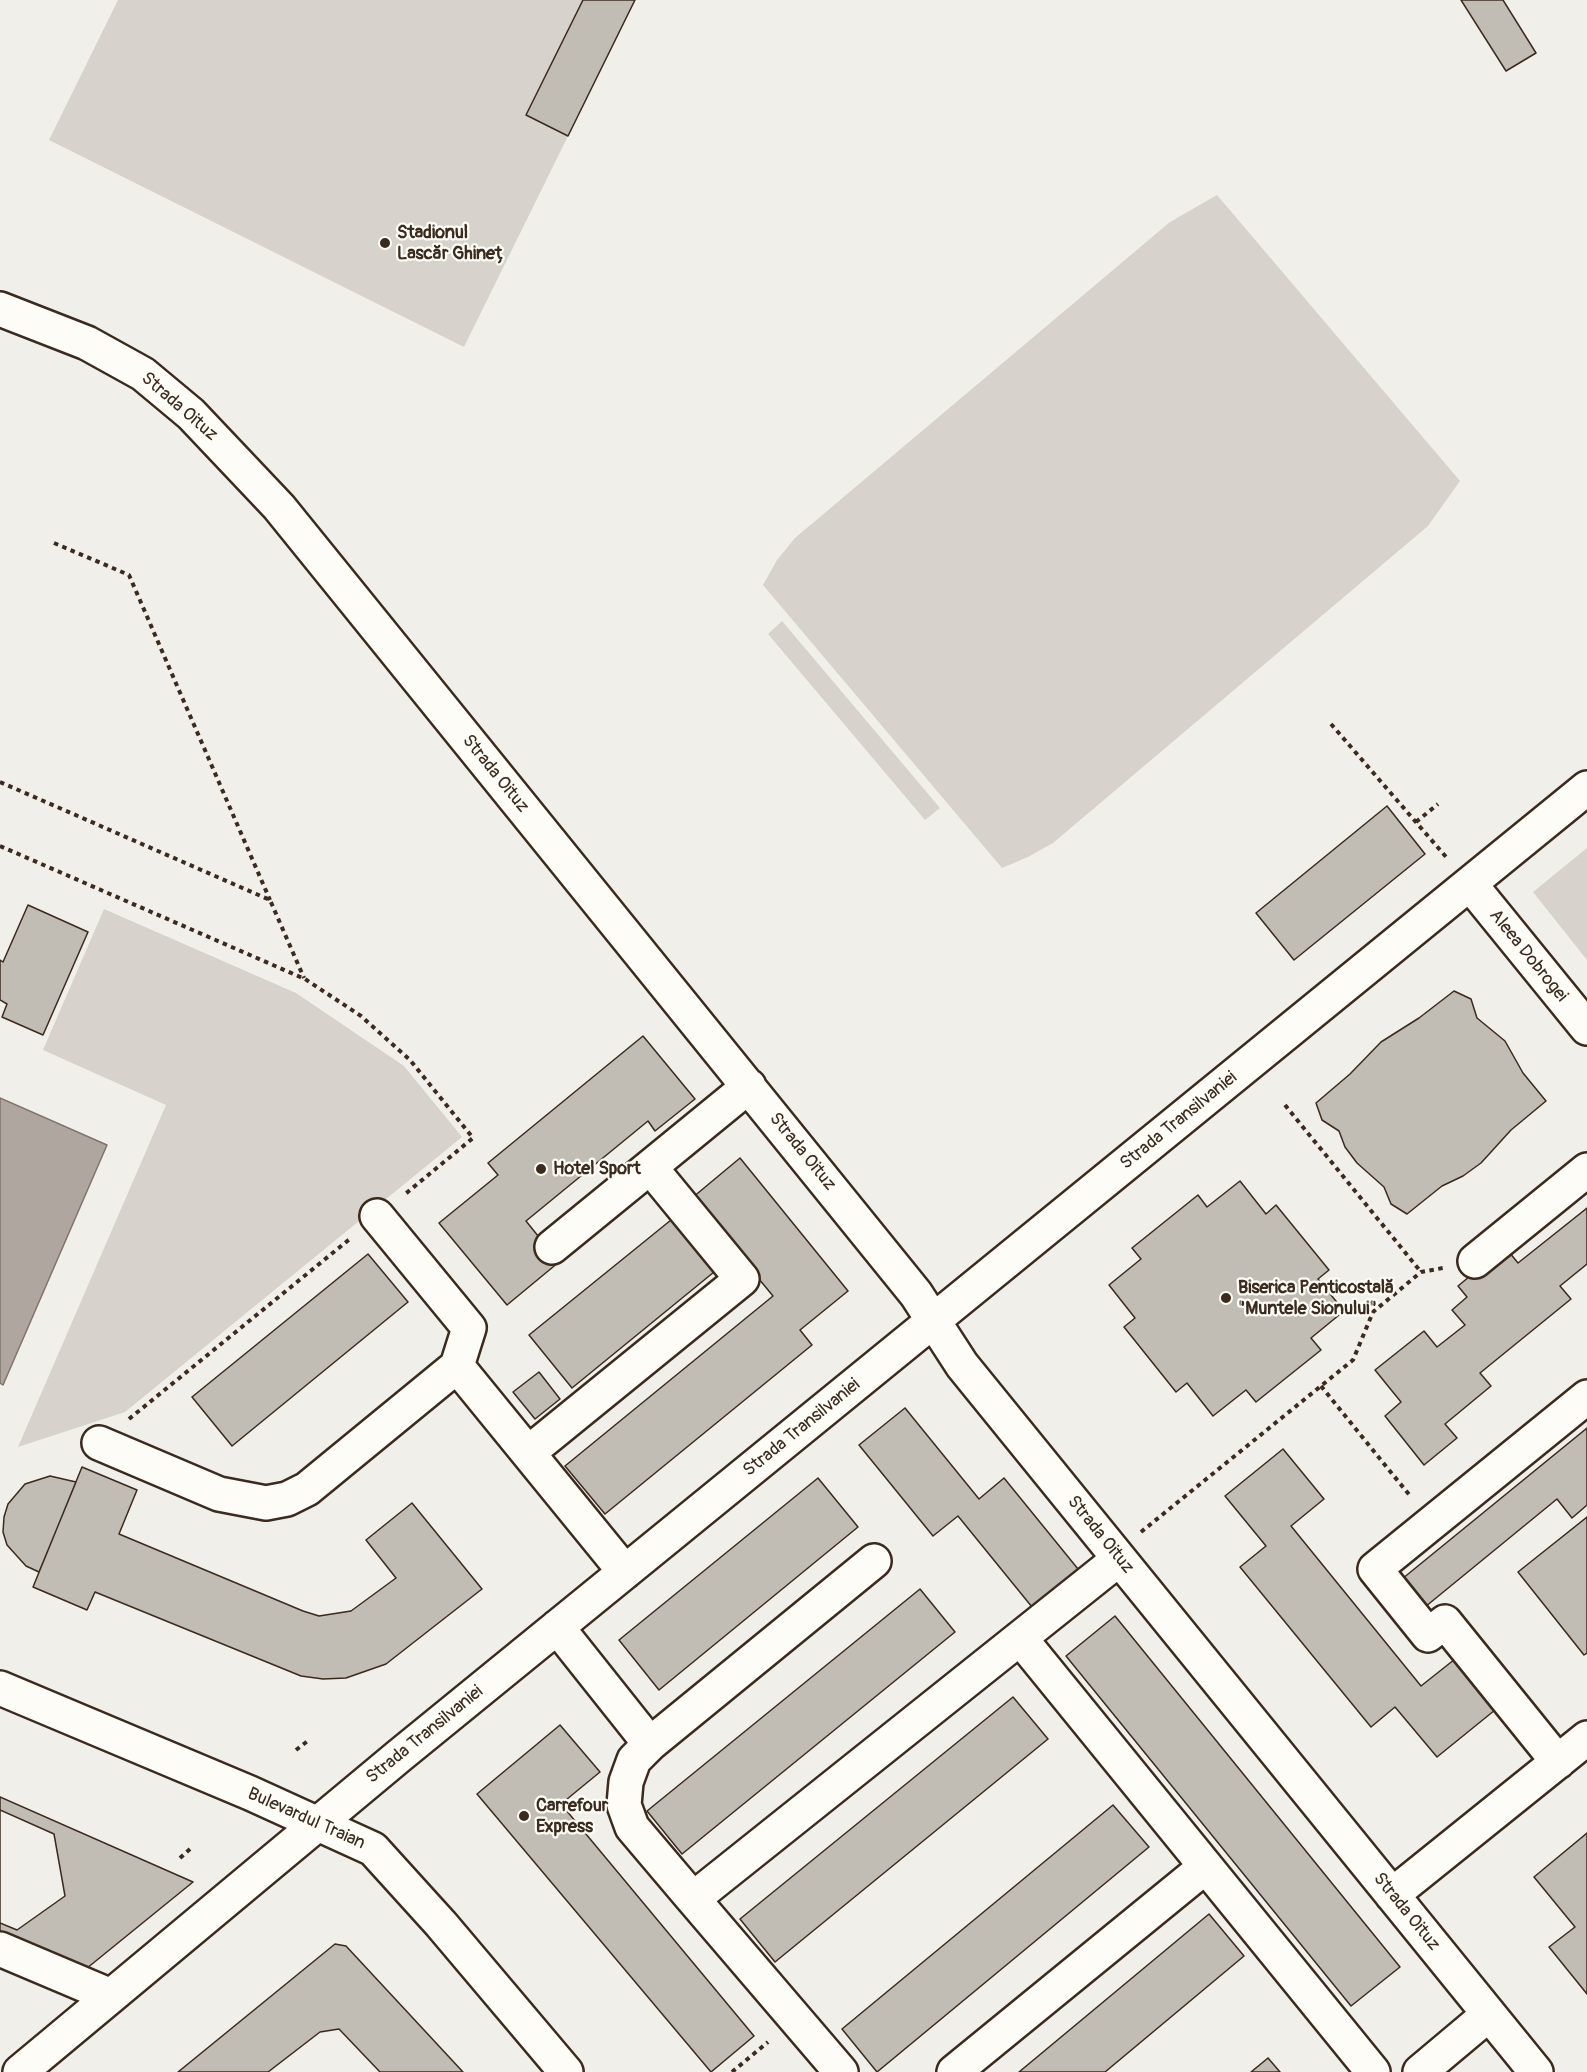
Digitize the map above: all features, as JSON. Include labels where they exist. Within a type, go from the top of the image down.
[{"type":"street","name":"Strada Oituz","points":[[0,309],[87,343],[143,374],[191,414],[279,507],[909,1285],[962,1365],[1127,1548],[1392,1895],[1536,2072]]},
{"type":"street","name":"Strada Transilvaniei","points":[[20,2072],[557,1627],[1587,788]]},
{"type":"street","name":"Aleea Dobrogei","points":[[1470,884],[1587,1028]]},
{"type":"street","points":[[552,1247],[748,1086]]},
{"type":"street","points":[[528,1453],[742,1280],[650,1167]]},
{"type":"street","points":[[1475,1261],[1587,1170]]},
{"type":"street","points":[[99,1443],[219,1494],[266,1503],[287,1498],[307,1489],[457,1366],[469,1328],[377,1216]]},
{"type":"street","points":[[457,1366],[625,1572]]},
{"type":"street","points":[[1558,1762],[1446,1622],[1428,1635],[1375,1569],[1587,1397]]},
{"type":"street","points":[[693,1899],[1020,1638],[1127,1548]]},
{"type":"street","points":[[840,2072],[632,1827],[624,1805],[626,1782],[634,1760],[650,1744],[874,1562]]},
{"type":"street","points":[[557,1627],[650,1744]]},
{"type":"street","points":[[1020,1638],[1373,2072]]},
{"type":"street","name":"Bulevardul Traian","points":[[0,1688],[373,1849],[441,1924],[566,2072]]},
{"type":"street","points":[[1392,1895],[1587,1738]]},
{"type":"street","points":[[954,2072],[1205,1867]]},
{"type":"street","points":[[0,1950],[111,1996]]},
{"type":"street","points":[[1420,2072],[1489,2014]]},
{"type":"path","points":[[54,543],[129,575],[305,979]]},
{"type":"path","points":[[1331,724],[1470,884]]},
{"type":"path","points":[[0,782],[270,900]]},
{"type":"path","points":[[1416,822],[1438,804]]},
{"type":"path","points":[[0,846],[305,979],[361,1016],[410,1060],[473,1138],[99,1443]]},
{"type":"path","points":[[1127,1548],[1353,1360],[1373,1312],[1421,1272],[1285,1104]]},
{"type":"path","points":[[1321,1386],[1432,1523]]},
{"type":"path","points":[[296,1750],[309,1740]]},
{"type":"path","points":[[180,1858],[190,1849]]},
{"type":"path","points":[[732,2072],[795,2019]]},
{"type":"shaded area","name":"Stadionul Lascăr Ghineț","points":[[118,0],[635,0],[464,347],[49,140]]},
{"type":"shaded area","points":[[1217,195],[1460,481],[1428,526],[1053,843],[1002,868],[763,585],[777,560],[795,538],[1170,222]]},
{"type":"shaded area","points":[[782,621],[940,808],[925,820],[768,634]]},
{"type":"shaded area","points":[[1587,848],[1587,960],[1533,892]]},
{"type":"shaded area","points":[[104,909],[296,993],[404,1066],[462,1137],[125,1412],[18,1447],[166,1105],[43,1050]]},
{"type":"shaded area","points":[[0,1098],[107,1145],[3,1385],[0,1383]]},
{"type":"building","points":[[583,0],[635,0],[568,136],[526,115]]},
{"type":"building","points":[[1461,0],[1503,0],[1536,53],[1506,71]]},
{"type":"building","points":[[1387,806],[1425,854],[1294,960],[1256,913]]},
{"type":"building","points":[[28,905],[88,932],[43,1035],[2,1017],[7,1004],[0,1000],[0,960],[3,962]]},
{"type":"building","points":[[1454,991],[1471,999],[1477,1018],[1505,1041],[1523,1073],[1546,1101],[1511,1130],[1481,1163],[1463,1176],[1442,1186],[1407,1214],[1391,1204],[1384,1187],[1357,1163],[1345,1147],[1339,1131],[1322,1120],[1316,1103],[1350,1074],[1381,1042],[1419,1018]]},
{"type":"building","name":"Hotel Sport","points":[[643,1036],[695,1099],[655,1131],[648,1121],[526,1221],[559,1262],[507,1305],[439,1223],[498,1175],[488,1163]]},
{"type":"building","points":[[740,1158],[848,1291],[800,1330],[812,1345],[605,1514],[565,1466],[773,1296],[692,1198]]},
{"type":"building","name":"Biserica Penticostală \"Muntele Sionului\"","points":[[1240,1181],[1266,1214],[1276,1205],[1329,1270],[1318,1279],[1344,1311],[1311,1338],[1321,1350],[1256,1402],[1246,1390],[1213,1416],[1187,1383],[1176,1392],[1124,1327],[1135,1318],[1109,1285],[1141,1259],[1132,1248],[1198,1195],[1207,1207]]},
{"type":"building","points":[[1587,1208],[1587,1264],[1560,1286],[1571,1299],[1480,1373],[1491,1386],[1445,1424],[1457,1438],[1424,1465],[1385,1416],[1401,1402],[1375,1370],[1424,1331],[1437,1347],[1465,1325],[1452,1310],[1467,1297],[1458,1286],[1505,1247],[1518,1263]]},
{"type":"building","points":[[671,1220],[714,1272],[572,1388],[529,1335]]},
{"type":"building","points":[[368,1254],[408,1302],[232,1446],[192,1397]]},
{"type":"building","points":[[539,1372],[560,1399],[535,1419],[513,1392]]},
{"type":"building","points":[[905,1408],[979,1499],[1004,1478],[1078,1569],[1032,1607],[958,1516],[933,1536],[859,1445]]},
{"type":"building","points":[[1587,1428],[1587,1505],[1572,1518],[1557,1499],[1425,1607],[1402,1579]]},
{"type":"building","points":[[1283,1449],[1324,1499],[1291,1526],[1421,1686],[1455,1659],[1495,1710],[1437,1757],[1395,1707],[1371,1727],[1240,1567],[1266,1546],[1225,1496]]},
{"type":"building","points":[[82,1467],[137,1490],[119,1534],[319,1616],[351,1611],[396,1578],[366,1540],[412,1503],[482,1589],[386,1664],[346,1678],[323,1679],[301,1676],[95,1592],[87,1610],[33,1587]]},
{"type":"building","points":[[50,1476],[76,1482],[39,1572],[26,1566],[7,1545],[3,1532],[4,1517],[8,1504],[25,1484]]},
{"type":"building","points":[[818,1478],[858,1527],[659,1690],[619,1640]]},
{"type":"building","points":[[1587,1517],[1587,1653],[1584,1655],[1518,1572]]},
{"type":"building","points":[[920,1589],[955,1632],[682,1854],[647,1811]]},
{"type":"building","points":[[1115,1616],[1400,1967],[1351,2006],[1066,1656]]},
{"type":"building","points":[[1013,1697],[1048,1739],[775,1962],[740,1919]]},
{"type":"building","points":[[560,1725],[600,1772],[561,1804],[754,2036],[711,2072],[477,1794]]},
{"type":"building","points":[[0,1797],[193,1882],[81,1973],[0,1937]]},
{"type":"building","points":[[1113,1805],[1149,1847],[877,2072],[842,2029]]},
{"type":"building","points":[[0,1810],[54,1834],[65,1896],[17,1930],[0,1923]]},
{"type":"building","points":[[1587,1833],[1587,1994],[1549,1947],[1575,1927],[1534,1877]]},
{"type":"building","points":[[1209,1914],[1244,1956],[1105,2072],[1019,2072]]},
{"type":"building","points":[[335,1944],[346,1946],[463,2072],[380,2072],[339,2029],[320,2032],[268,2072],[178,2072]]},
{"type":"building","points":[[1268,2058],[1280,2072],[1251,2072]]},
{"type":"place","name":"Stadionul Lascăr Ghineț","points":[[385,243]]},
{"type":"place","name":"Hotel Sport","points":[[541,1169]]},
{"type":"place","name":"Biserica Penticostală \"Muntele Sionului\"","points":[[1226,1298]]},
{"type":"place","name":"Carrefour Express","points":[[524,1816]]}]
